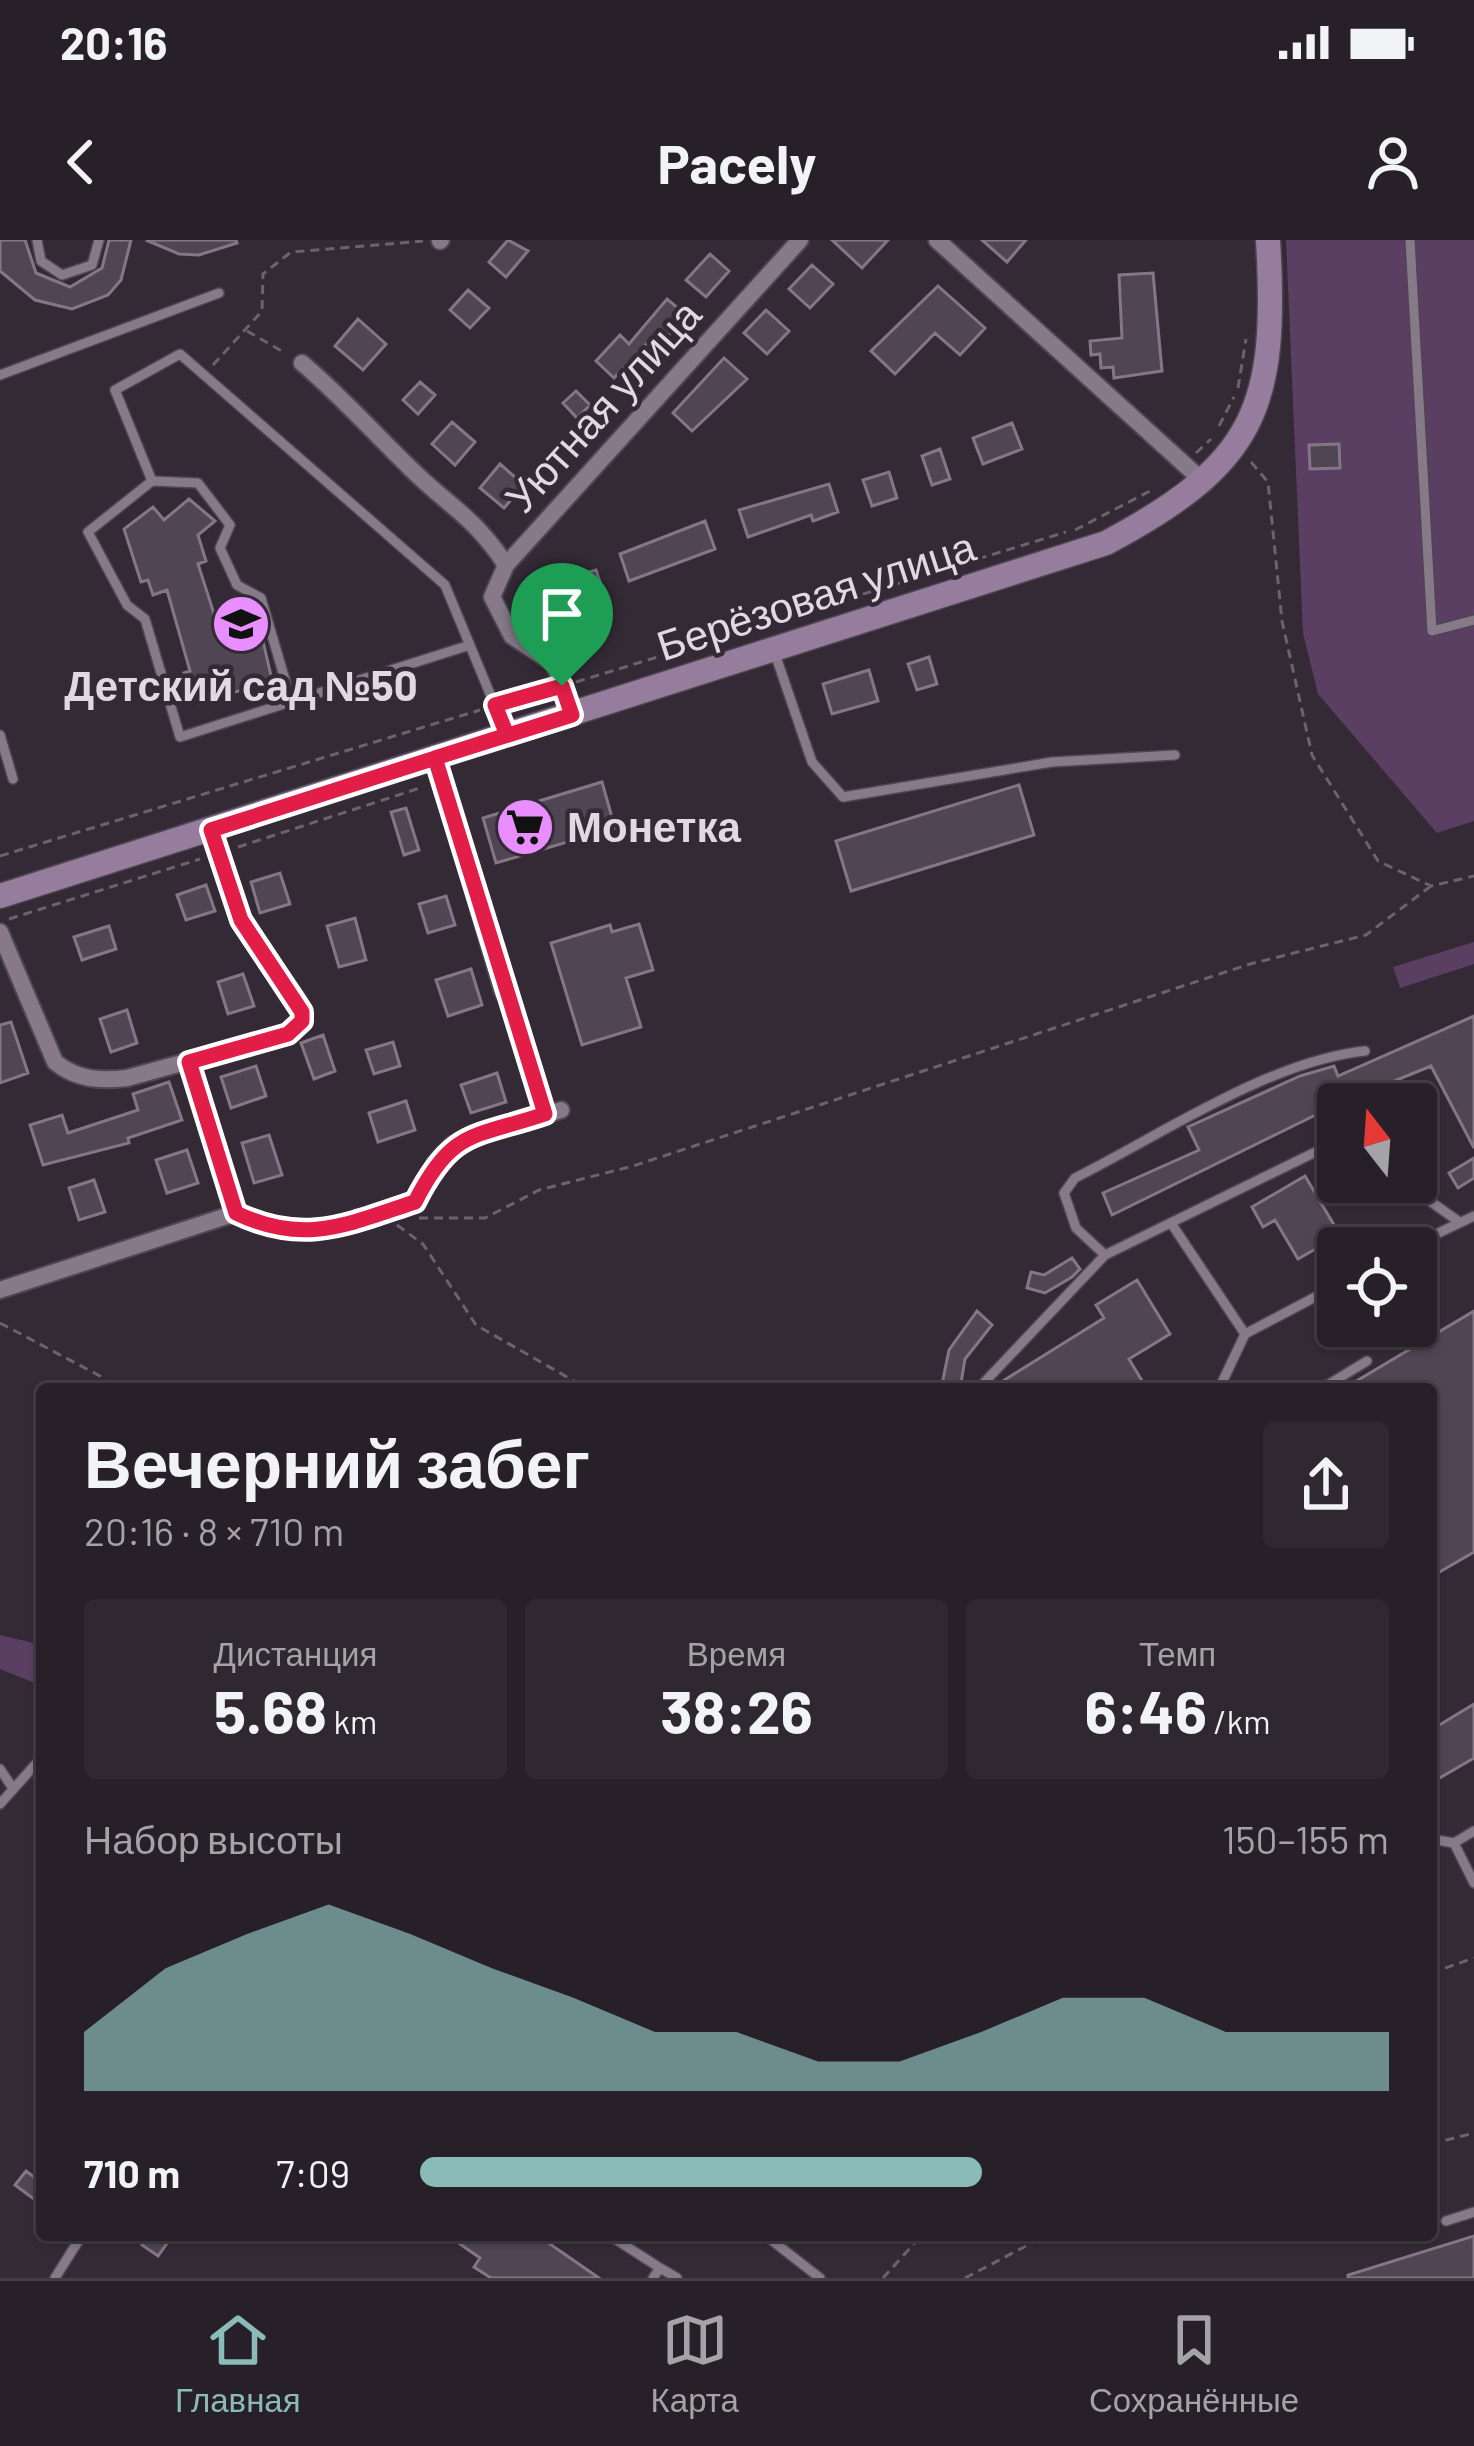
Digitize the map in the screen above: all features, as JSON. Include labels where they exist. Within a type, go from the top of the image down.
[{"type":"main road","name":"Берёзовая улица","points":[[0,895],[1106,543],[1176,506],[1238,447],[1258,405],[1272,316],[1268,240]]},
{"type":"street","name":"Уютная улица","points":[[506,566],[800,240]]},
{"type":"street","points":[[938,240],[1204,483]]},
{"type":"street","points":[[302,364],[347,401],[412,470],[478,523],[506,566],[492,597],[512,636],[554,664],[572,715]]},
{"type":"street","points":[[435,758],[503,992]]},
{"type":"street","points":[[0,932],[55,1062],[67,1072],[105,1080],[288,1034],[302,1021],[299,1002],[241,920],[211,830]]},
{"type":"street","points":[[189,1062],[236,1213]]},
{"type":"street","points":[[0,1290],[236,1213],[267,1228],[310,1234],[382,1213],[415,1202],[435,1163],[452,1145],[553,1112]]},
{"type":"lane","points":[[37,240],[41,262],[62,275],[92,265],[98,240]]},
{"type":"lane","points":[[1410,240],[1432,631],[1474,620]]},
{"type":"lane","points":[[0,375],[219,293]]},
{"type":"lane","points":[[152,481],[115,390],[180,354],[445,585],[507,735]]},
{"type":"lane","points":[[291,700],[261,598],[237,585],[220,548],[230,525],[198,483],[152,481],[88,532],[127,605],[145,619],[181,737],[470,645]]},
{"type":"lane","points":[[773,650],[812,762],[843,797],[1052,762],[1175,755]]},
{"type":"lane","points":[[0,736],[13,779]]},
{"type":"lane","points":[[1105,1255],[1076,1228],[1064,1193],[1075,1178],[1271,1078],[1333,1054],[1364,1051]]},
{"type":"lane","points":[[984,1383],[1105,1255],[1317,1151]]},
{"type":"lane","points":[[1433,1203],[1458,1221]]},
{"type":"lane","points":[[1437,1232],[1474,1216]]},
{"type":"lane","points":[[1171,1223],[1245,1334]]},
{"type":"lane","points":[[1222,1383],[1245,1334],[1317,1296]]},
{"type":"lane","points":[[1331,1383],[1367,1361]]},
{"type":"lane","points":[[0,1804],[36,1763]]},
{"type":"lane","points":[[0,1768],[12,1787]]},
{"type":"lane","points":[[1437,1840],[1454,1843],[1474,1831]]},
{"type":"lane","points":[[1454,1843],[1474,1882]]},
{"type":"lane","points":[[1447,2221],[1474,2212]]},
{"type":"lane","points":[[55,2278],[78,2241]]},
{"type":"lane","points":[[617,2241],[657,2273],[677,2278]]},
{"type":"lane","points":[[774,2241],[820,2278]]},
{"type":"path","points":[[204,375],[262,311],[263,274],[291,252],[441,240]]},
{"type":"path","points":[[1185,465],[1214,436],[1237,391],[1248,329]]},
{"type":"path","points":[[246,330],[302,364]]},
{"type":"path","points":[[1238,447],[1268,482],[1282,621],[1312,755],[1378,861],[1431,886]]},
{"type":"path","points":[[0,856],[1072,531],[1156,487]]},
{"type":"path","points":[[382,1213],[447,1221],[485,1218],[538,1190],[633,1166],[1250,964],[1366,935],[1431,886],[1474,876]]},
{"type":"path","points":[[503,992],[553,1112]]},
{"type":"path","points":[[382,1213],[423,1244],[476,1325],[578,1383]]},
{"type":"path","points":[[0,1323],[108,1383]]},
{"type":"path","points":[[1437,1971],[1474,1958]]},
{"type":"path","points":[[1437,2142],[1474,2133]]},
{"type":"path","points":[[883,2278],[917,2241]]},
{"type":"path","points":[[965,2278],[1036,2241]]},
{"type":"shaded area","points":[[1286,240],[1474,240],[1474,821],[1437,833],[1318,694],[1303,633]]},
{"type":"shaded area","points":[[1474,942],[1474,964],[1400,988],[1393,967]]},
{"type":"shaded area","points":[[0,1635],[36,1644],[36,1684],[0,1669]]},
{"type":"building","points":[[0,240],[25,240],[36,273],[70,287],[102,268],[109,240],[131,240],[121,280],[108,295],[72,309],[35,300],[0,271]]},
{"type":"building","points":[[146,240],[237,243],[199,255],[179,254]]},
{"type":"building","points":[[508,240],[528,251],[506,277],[489,262]]},
{"type":"building","points":[[832,240],[888,240],[862,268]]},
{"type":"building","points":[[982,240],[1026,240],[1007,262]]},
{"type":"building","points":[[710,254],[729,271],[706,297],[686,280]]},
{"type":"building","points":[[812,265],[833,284],[810,308],[789,289]]},
{"type":"building","points":[[1153,273],[1162,371],[1114,378],[1113,367],[1101,368],[1100,354],[1091,355],[1090,341],[1122,338],[1119,275]]},
{"type":"building","points":[[938,286],[985,328],[960,355],[935,333],[895,374],[871,351]]},
{"type":"building","points":[[468,290],[489,308],[470,328],[450,310]]},
{"type":"building","points":[[667,299],[686,315],[663,342],[655,335],[614,378],[596,361],[620,335],[629,344]]},
{"type":"building","points":[[766,310],[789,331],[767,354],[744,333]]},
{"type":"building","points":[[358,319],[386,344],[363,370],[335,346]]},
{"type":"building","points":[[724,358],[747,379],[692,431],[673,413]]},
{"type":"building","points":[[420,382],[435,395],[418,414],[403,400]]},
{"type":"building","points":[[576,391],[590,405],[577,418],[563,403]]},
{"type":"building","points":[[452,422],[475,442],[455,465],[432,444]]},
{"type":"building","points":[[1012,423],[1022,449],[983,464],[973,438]]},
{"type":"building","points":[[1339,444],[1340,468],[1310,469],[1309,445]]},
{"type":"building","points":[[940,449],[950,479],[932,485],[922,456]]},
{"type":"building","points":[[500,464],[524,485],[504,508],[480,488]]},
{"type":"building","points":[[889,472],[897,498],[872,506],[863,480]]},
{"type":"building","points":[[829,484],[838,512],[813,521],[811,515],[748,537],[739,510]]},
{"type":"building","points":[[189,499],[215,521],[198,535],[206,561],[198,564],[216,620],[250,610],[259,624],[272,680],[199,704],[184,673],[190,671],[167,590],[153,595],[148,580],[141,582],[124,529],[153,507],[164,520]]},
{"type":"building","points":[[705,521],[715,549],[629,581],[620,554]]},
{"type":"building","points":[[596,570],[604,594],[578,602],[570,577]]},
{"type":"building","points":[[929,657],[937,684],[917,690],[908,664]]},
{"type":"building","points":[[869,670],[878,701],[832,714],[823,684]]},
{"type":"building","points":[[602,782],[615,828],[496,863],[483,818]]},
{"type":"building","points":[[1019,785],[1034,835],[851,891],[836,841]]},
{"type":"building","points":[[406,808],[419,850],[404,855],[391,812]]},
{"type":"building","points":[[280,873],[290,904],[260,913],[251,882]]},
{"type":"building","points":[[206,885],[215,911],[186,920],[177,895]]},
{"type":"building","points":[[446,896],[455,925],[428,933],[419,904]]},
{"type":"building","points":[[355,918],[366,960],[339,967],[327,926]]},
{"type":"building","points":[[639,924],[653,970],[626,978],[641,1027],[582,1045],[551,943],[610,925],[612,932]]},
{"type":"building","points":[[109,926],[116,949],[82,960],[74,937]]},
{"type":"building","points":[[471,969],[482,1005],[448,1016],[436,980]]},
{"type":"building","points":[[243,974],[254,1006],[228,1014],[218,982]]},
{"type":"building","points":[[127,1010],[137,1043],[111,1052],[100,1019]]},
{"type":"building","points":[[1474,1016],[1474,1148],[1431,1066],[1389,1083],[1317,1083],[1317,1114],[1112,1215],[1103,1193],[1199,1150],[1188,1127],[1300,1076],[1334,1066],[1338,1076]]},
{"type":"building","points":[[11,1022],[28,1073],[0,1083],[0,1025]]},
{"type":"building","points":[[323,1035],[335,1071],[314,1079],[301,1043]]},
{"type":"building","points":[[393,1042],[400,1066],[374,1074],[366,1050]]},
{"type":"building","points":[[256,1066],[266,1096],[231,1108],[221,1077]]},
{"type":"building","points":[[497,1073],[506,1102],[471,1113],[461,1085]]},
{"type":"building","points":[[169,1082],[182,1120],[128,1138],[129,1143],[43,1165],[30,1125],[62,1115],[68,1133],[138,1110],[133,1094]]},
{"type":"building","points":[[406,1101],[415,1130],[378,1142],[369,1113]]},
{"type":"building","points":[[269,1135],[282,1175],[254,1183],[242,1143]]},
{"type":"building","points":[[187,1150],[198,1183],[167,1193],[156,1160]]},
{"type":"building","points":[[1474,1158],[1474,1178],[1458,1188],[1449,1173]]},
{"type":"building","points":[[1305,1176],[1335,1227],[1317,1227],[1317,1248],[1298,1259],[1275,1220],[1263,1227],[1252,1207]]},
{"type":"building","points":[[94,1180],[105,1212],[79,1220],[69,1188]]},
{"type":"building","points":[[1072,1258],[1080,1269],[1072,1277],[1045,1293],[1027,1288],[1031,1272],[1044,1275]]},
{"type":"building","points":[[1137,1280],[1170,1334],[1129,1359],[1143,1383],[1000,1383],[1104,1318],[1096,1305]]},
{"type":"building","points":[[977,1311],[992,1325],[965,1359],[961,1383],[942,1383],[949,1350]]},
{"type":"building","points":[[1474,1311],[1474,1552],[1437,1574],[1437,1383],[1353,1383],[1414,1347],[1437,1347],[1437,1333]]},
{"type":"building","points":[[1474,1704],[1474,1758],[1437,1780],[1437,1726]]},
{"type":"building","points":[[26,2171],[36,2178],[36,2201],[15,2185]]},
{"type":"building","points":[[1474,2236],[1474,2278],[1348,2278],[1348,2275]]},
{"type":"building","points":[[145,2241],[169,2241],[158,2256],[142,2245]]},
{"type":"building","points":[[456,2241],[546,2241],[599,2278],[491,2278],[474,2267],[480,2258]]},
{"type":"place","name":"Детский сад №50","points":[[241,624]]},
{"type":"place","name":"Монетка","points":[[525,827]]},
{"type":"route","points":[[562,686],[495,705],[507,735],[211,830],[241,920],[302,1012],[302,1021],[288,1034],[189,1062],[236,1213],[267,1228],[310,1234],[382,1213],[415,1202],[435,1163],[452,1145],[545,1114],[512,1006],[503,992],[435,758],[572,715],[562,686]]}]
